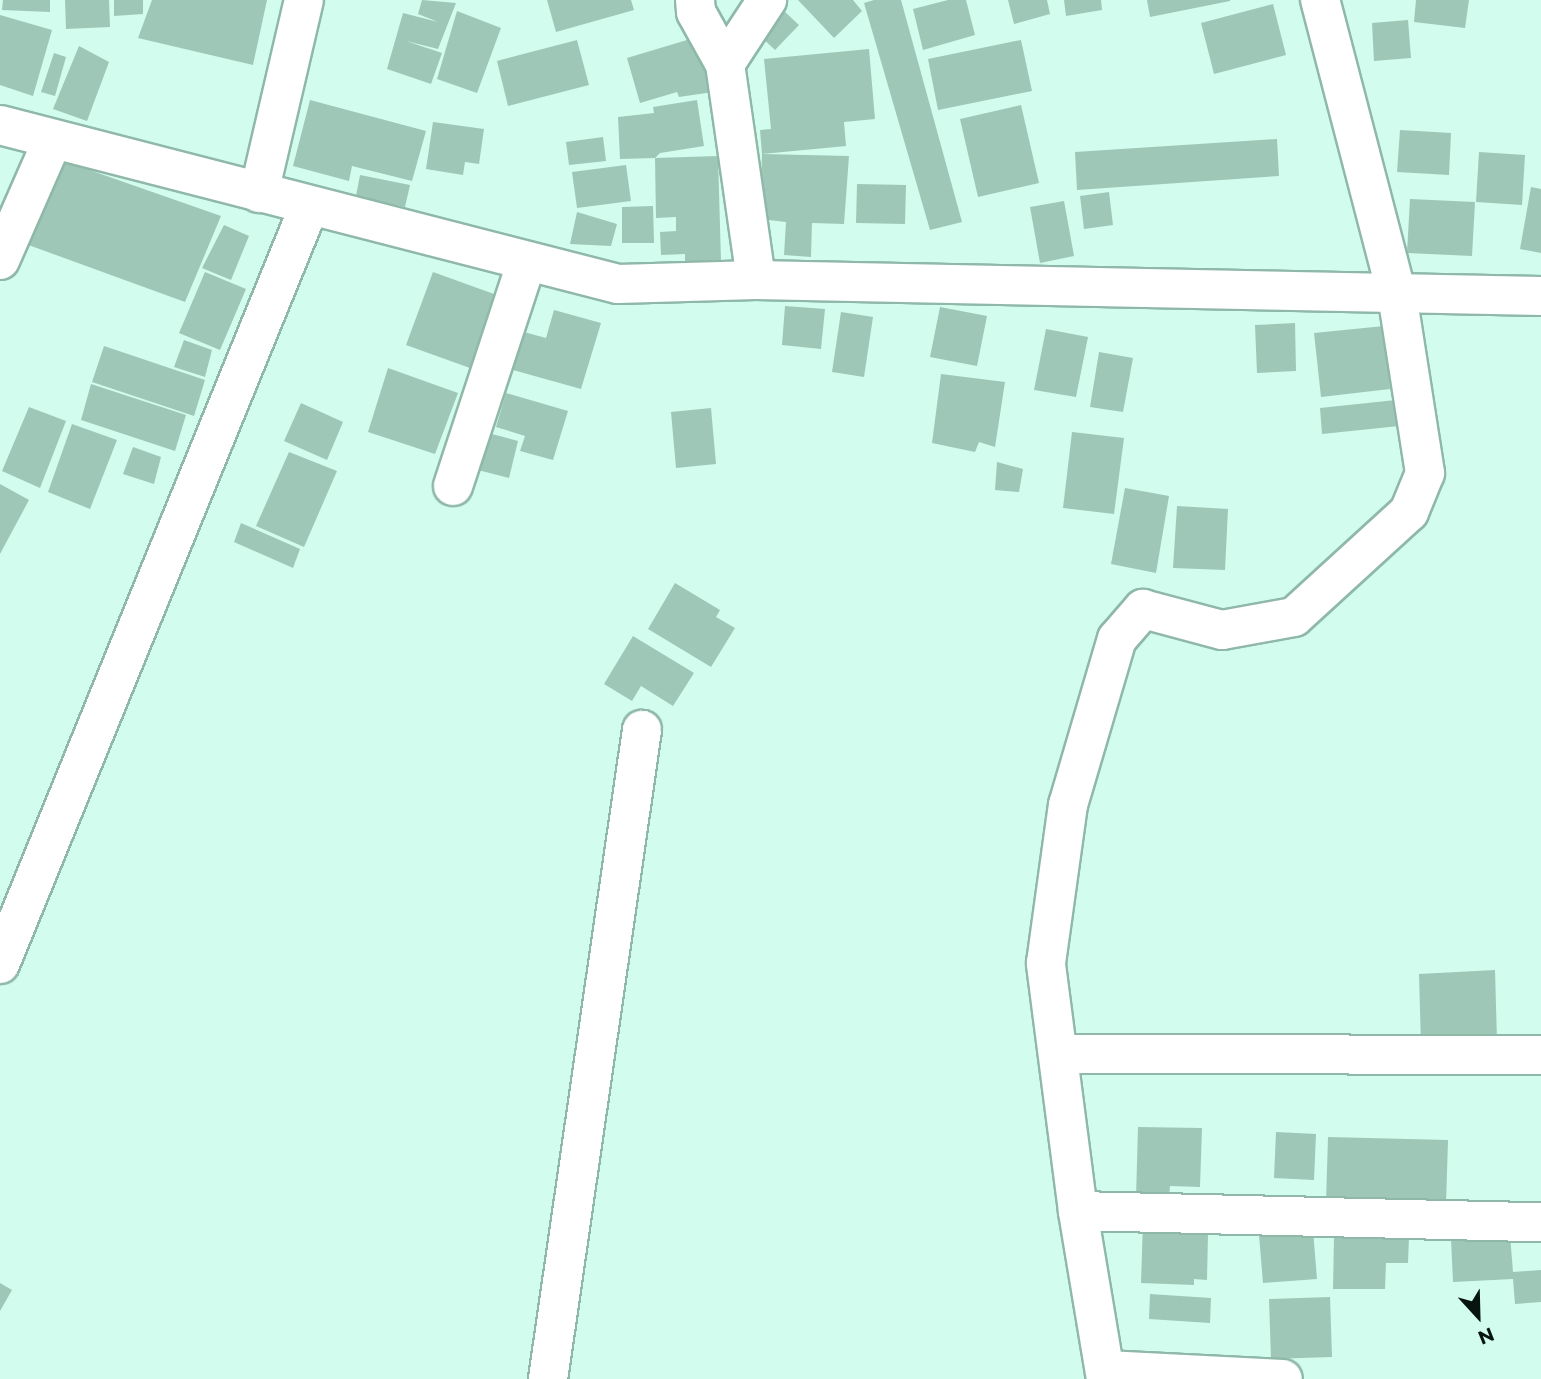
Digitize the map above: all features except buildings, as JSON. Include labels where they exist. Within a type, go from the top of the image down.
[{"type":"street","points":[[259,193],[304,0]]},
{"type":"street","points":[[695,0],[696,12],[725,64],[756,280]]},
{"type":"street","points":[[725,64],[767,0]]},
{"type":"street","points":[[1283,1379],[1105,1375],[1078,1211],[1046,963],[1068,805],[1117,639],[1143,608],[1222,630],[1294,617],[1409,512],[1425,473],[1397,295],[1320,0]]},
{"type":"street","points":[[0,125],[526,264],[618,284],[756,280],[1541,296]]},
{"type":"street","points":[[0,260],[53,139]]},
{"type":"street","points":[[0,964],[309,207]]},
{"type":"street","points":[[453,486],[526,264]]},
{"type":"street","points":[[548,1379],[642,730]]},
{"type":"street","points":[[1058,1054],[1541,1055]]},
{"type":"street","points":[[1078,1211],[1541,1222]]}]
